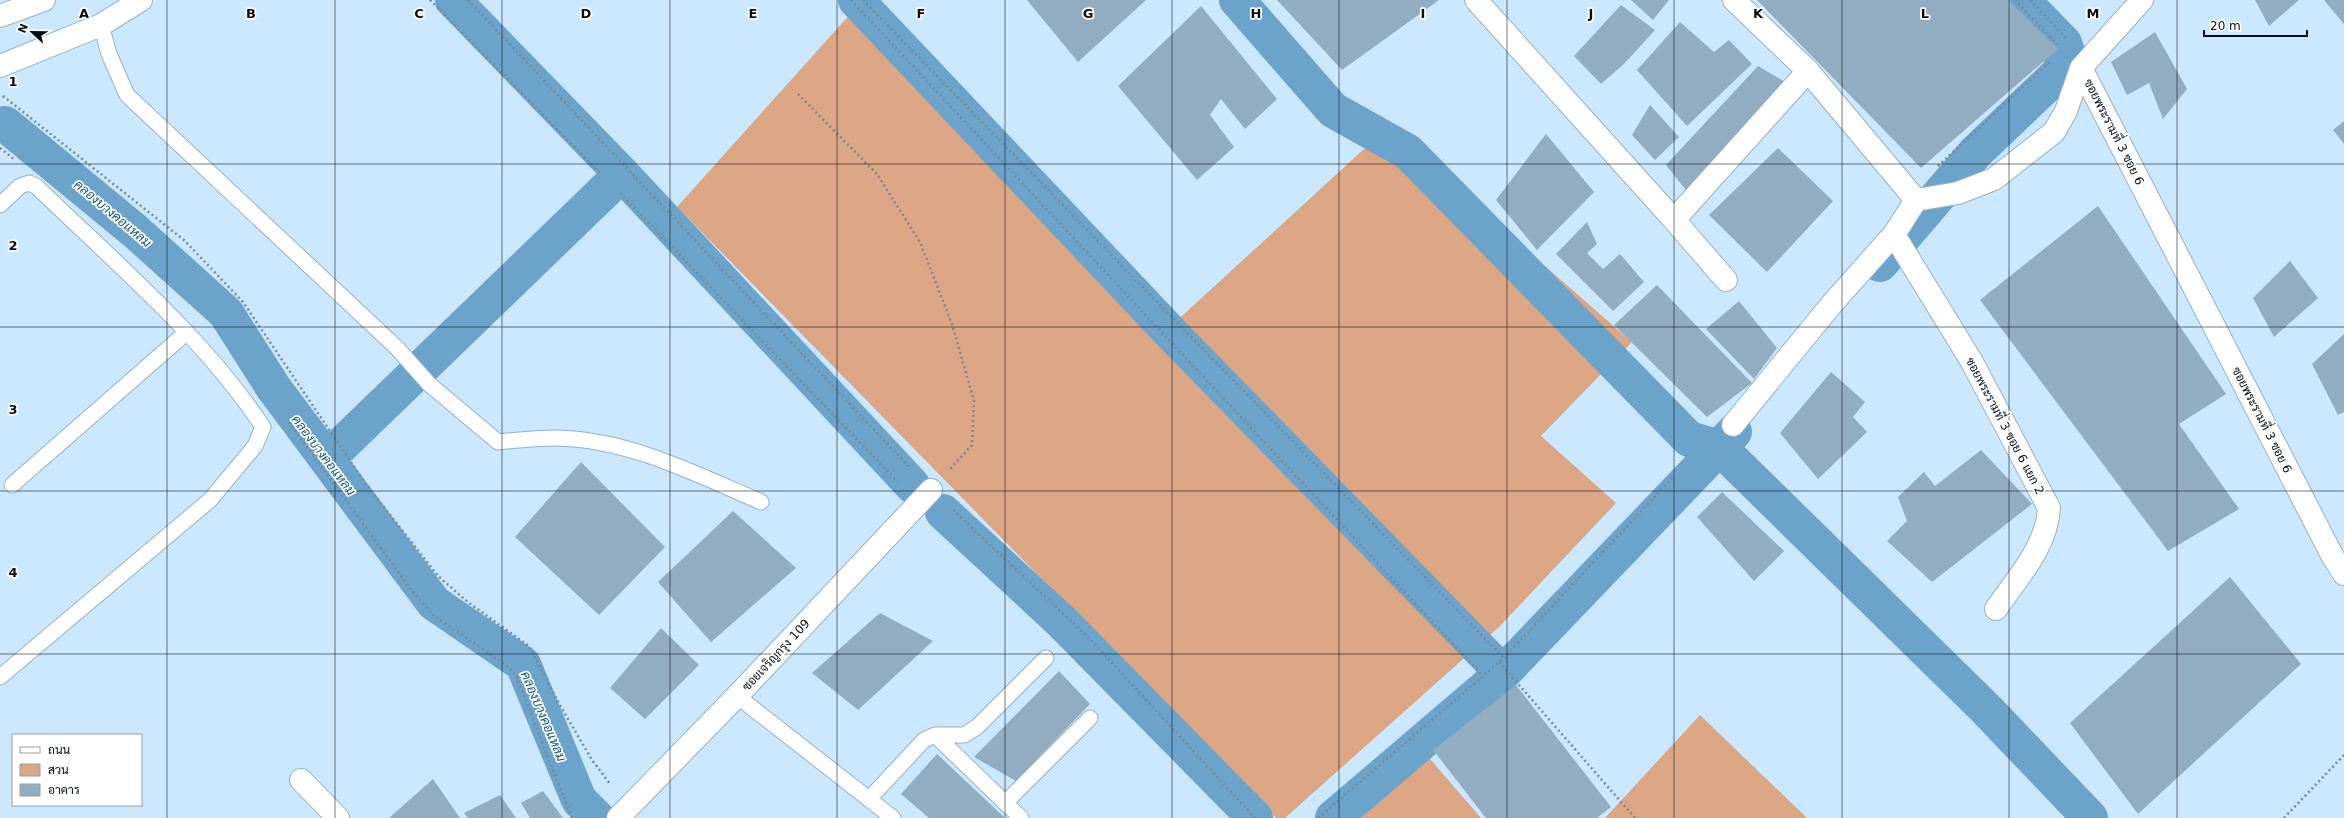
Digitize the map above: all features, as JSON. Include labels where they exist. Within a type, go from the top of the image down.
[{"type":"street","points":[[0,16],[44,0]]},
{"type":"street","points":[[0,66],[101,24],[141,0]]},
{"type":"street","points":[[1476,0],[1726,280]]},
{"type":"street","points":[[1733,425],[1831,305],[1897,239],[1916,196],[1808,71],[1734,0]]},
{"type":"street","points":[[2084,65],[2142,0]]},
{"type":"street","name":"ซอยพระรามที่ 3 ซอย 6","points":[[1916,196],[1958,193],[1994,179],[2054,132],[2066,111],[2084,65]]},
{"type":"street","name":"ซอยพระรามที่ 3 ซอย 6","points":[[2084,65],[2329,550],[2344,574]]},
{"type":"street","points":[[1674,220],[1808,71]]},
{"type":"street","name":"ซอยพระรามที่ 3 ซอย 6 แยก 2","points":[[1897,239],[1972,362],[2049,508],[2048,525],[2041,543],[1996,609]]},
{"type":"street","name":"ซอยเจริญกรุง 109","points":[[620,816],[737,696],[926,495]]},
{"type":"street","points":[[301,780],[338,818]]},
{"type":"lane","points":[[101,24],[109,54],[127,95],[397,348],[429,384],[498,442],[556,438],[593,442],[658,458],[761,502]]},
{"type":"lane","points":[[0,205],[20,186],[29,183],[36,186],[187,332],[239,391],[263,427],[255,446],[210,500],[0,676]]},
{"type":"lane","points":[[12,485],[187,332]]},
{"type":"lane","points":[[869,799],[924,740],[935,735],[964,735],[977,727],[1046,658]]},
{"type":"lane","points":[[737,696],[893,818]]},
{"type":"lane","points":[[1005,803],[1090,718]]},
{"type":"lane","points":[[935,735],[1021,818]]},
{"type":"path","points":[[430,0],[601,174]]},
{"type":"path","points":[[468,0],[926,495],[1090,640],[1255,818]]},
{"type":"path","points":[[851,0],[1483,676]]},
{"type":"path","points":[[863,0],[1504,658]]},
{"type":"path","points":[[2014,0],[2060,46],[2060,51]]},
{"type":"path","points":[[2030,0],[2084,65]]},
{"type":"path","points":[[1916,196],[1934,169],[2056,57]]},
{"type":"path","points":[[2,94],[185,241],[243,302],[365,483],[438,576],[469,603],[529,646],[557,700],[592,760],[615,789]]},
{"type":"path","points":[[798,94],[877,174],[920,242],[952,324],[974,401],[972,445],[926,495]]},
{"type":"path","points":[[0,148],[18,163]]},
{"type":"path","points":[[620,193],[906,491],[926,495]]},
{"type":"path","points":[[285,417],[412,592],[433,615],[507,666],[516,675],[572,818]]},
{"type":"path","points":[[1318,818],[1504,658],[1673,476]]},
{"type":"path","points":[[1499,662],[1635,818]]},
{"type":"path","points":[[2284,818],[2344,755]]},
{"type":"green space","points":[[862,1],[1171,326],[1387,128],[1632,342],[1541,436],[1616,503],[1499,627],[1285,818],[1276,818],[677,207]]},
{"type":"green space","points":[[1700,715],[1807,818],[1605,818]]},
{"type":"green space","points":[[1424,752],[1481,818],[1353,818]]},
{"type":"building","points":[[1027,0],[1146,0],[1078,62]]},
{"type":"building","points":[[1277,0],[1439,0],[1342,70]]},
{"type":"building","points":[[1631,0],[1669,0],[1653,20]]},
{"type":"building","points":[[1757,0],[2008,0],[2058,49],[1921,168]]},
{"type":"building","points":[[2255,0],[2299,0],[2269,26]]},
{"type":"building","points":[[2324,0],[2344,0],[2344,24]]},
{"type":"building","points":[[1621,5],[1655,30],[1624,64],[1601,84],[1574,56]]},
{"type":"building","points":[[1201,6],[1277,99],[1245,129],[1221,99],[1210,115],[1234,147],[1197,180],[1118,86]]},
{"type":"building","points":[[1680,22],[1714,52],[1729,40],[1752,64],[1687,126],[1637,70]]},
{"type":"building","points":[[2155,32],[2187,89],[2163,119],[2149,83],[2127,95],[2111,62]]},
{"type":"building","points":[[1758,66],[1785,82],[1686,190],[1666,165]]},
{"type":"building","points":[[1650,105],[1679,137],[1655,160],[1632,135]]},
{"type":"building","points":[[2344,121],[2344,144],[2333,130]]},
{"type":"building","points":[[1546,134],[1594,192],[1537,250],[1496,200]]},
{"type":"building","points":[[1778,148],[1833,201],[1767,272],[1709,215]]},
{"type":"building","points":[[2098,206],[2226,394],[2179,424],[2239,509],[2168,551],[1980,300]]},
{"type":"building","points":[[1587,222],[1597,244],[1587,253],[1603,269],[1620,254],[1644,282],[1613,311],[1556,254]]},
{"type":"building","points":[[2290,261],[2318,298],[2274,337],[2253,298]]},
{"type":"building","points":[[1657,285],[1752,383],[1707,417],[1614,325]]},
{"type":"building","points":[[1739,301],[1777,348],[1754,379],[1706,329]]},
{"type":"building","points":[[2344,334],[2344,412],[2338,415],[2312,364]]},
{"type":"building","points":[[1831,372],[1865,402],[1853,417],[1867,432],[1818,479],[1780,433]]},
{"type":"building","points":[[1981,450],[2032,504],[1932,582],[1887,541],[1907,521],[1898,497],[1924,472],[1935,486]]},
{"type":"building","points":[[581,462],[665,547],[599,615],[515,537]]},
{"type":"building","points":[[1722,492],[1784,551],[1754,581],[1697,517]]},
{"type":"building","points":[[733,511],[796,568],[711,642],[658,582]]},
{"type":"building","points":[[2230,577],[2301,664],[2138,814],[2070,723]]},
{"type":"building","points":[[880,613],[933,641],[858,710],[812,673]]},
{"type":"building","points":[[661,628],[699,665],[645,719],[610,688]]},
{"type":"building","points":[[1059,671],[1090,704],[1016,781],[974,757]]},
{"type":"building","points":[[1516,685],[1611,807],[1597,818],[1486,818],[1433,750]]},
{"type":"building","points":[[937,754],[1005,818],[929,818],[901,794]]},
{"type":"building","points":[[433,779],[460,818],[389,818]]},
{"type":"building","points":[[543,791],[563,818],[530,818],[521,803]]},
{"type":"building","points":[[500,795],[516,818],[468,818],[464,813]]},
{"type":"waterway","points":[[453,0],[622,174],[912,485]]},
{"type":"waterway","points":[[856,0],[1172,334],[1503,673]]},
{"type":"waterway","points":[[1237,0],[1333,110],[1408,152],[1689,439],[1720,448],[1987,710],[2090,818]]},
{"type":"waterway","points":[[1880,264],[1976,152],[2058,74],[2068,55],[2064,43],[2022,0]]},
{"type":"waterway","name":"คลองบางคอแหลม","points":[[5,124],[135,231],[226,313],[273,387],[434,603],[523,664],[579,800],[597,818]]},
{"type":"waterway","points":[[328,458],[622,174]]},
{"type":"waterway","points":[[1333,818],[1503,673],[1734,432]]},
{"type":"waterway","points":[[943,512],[1062,622],[1255,818]]}]
